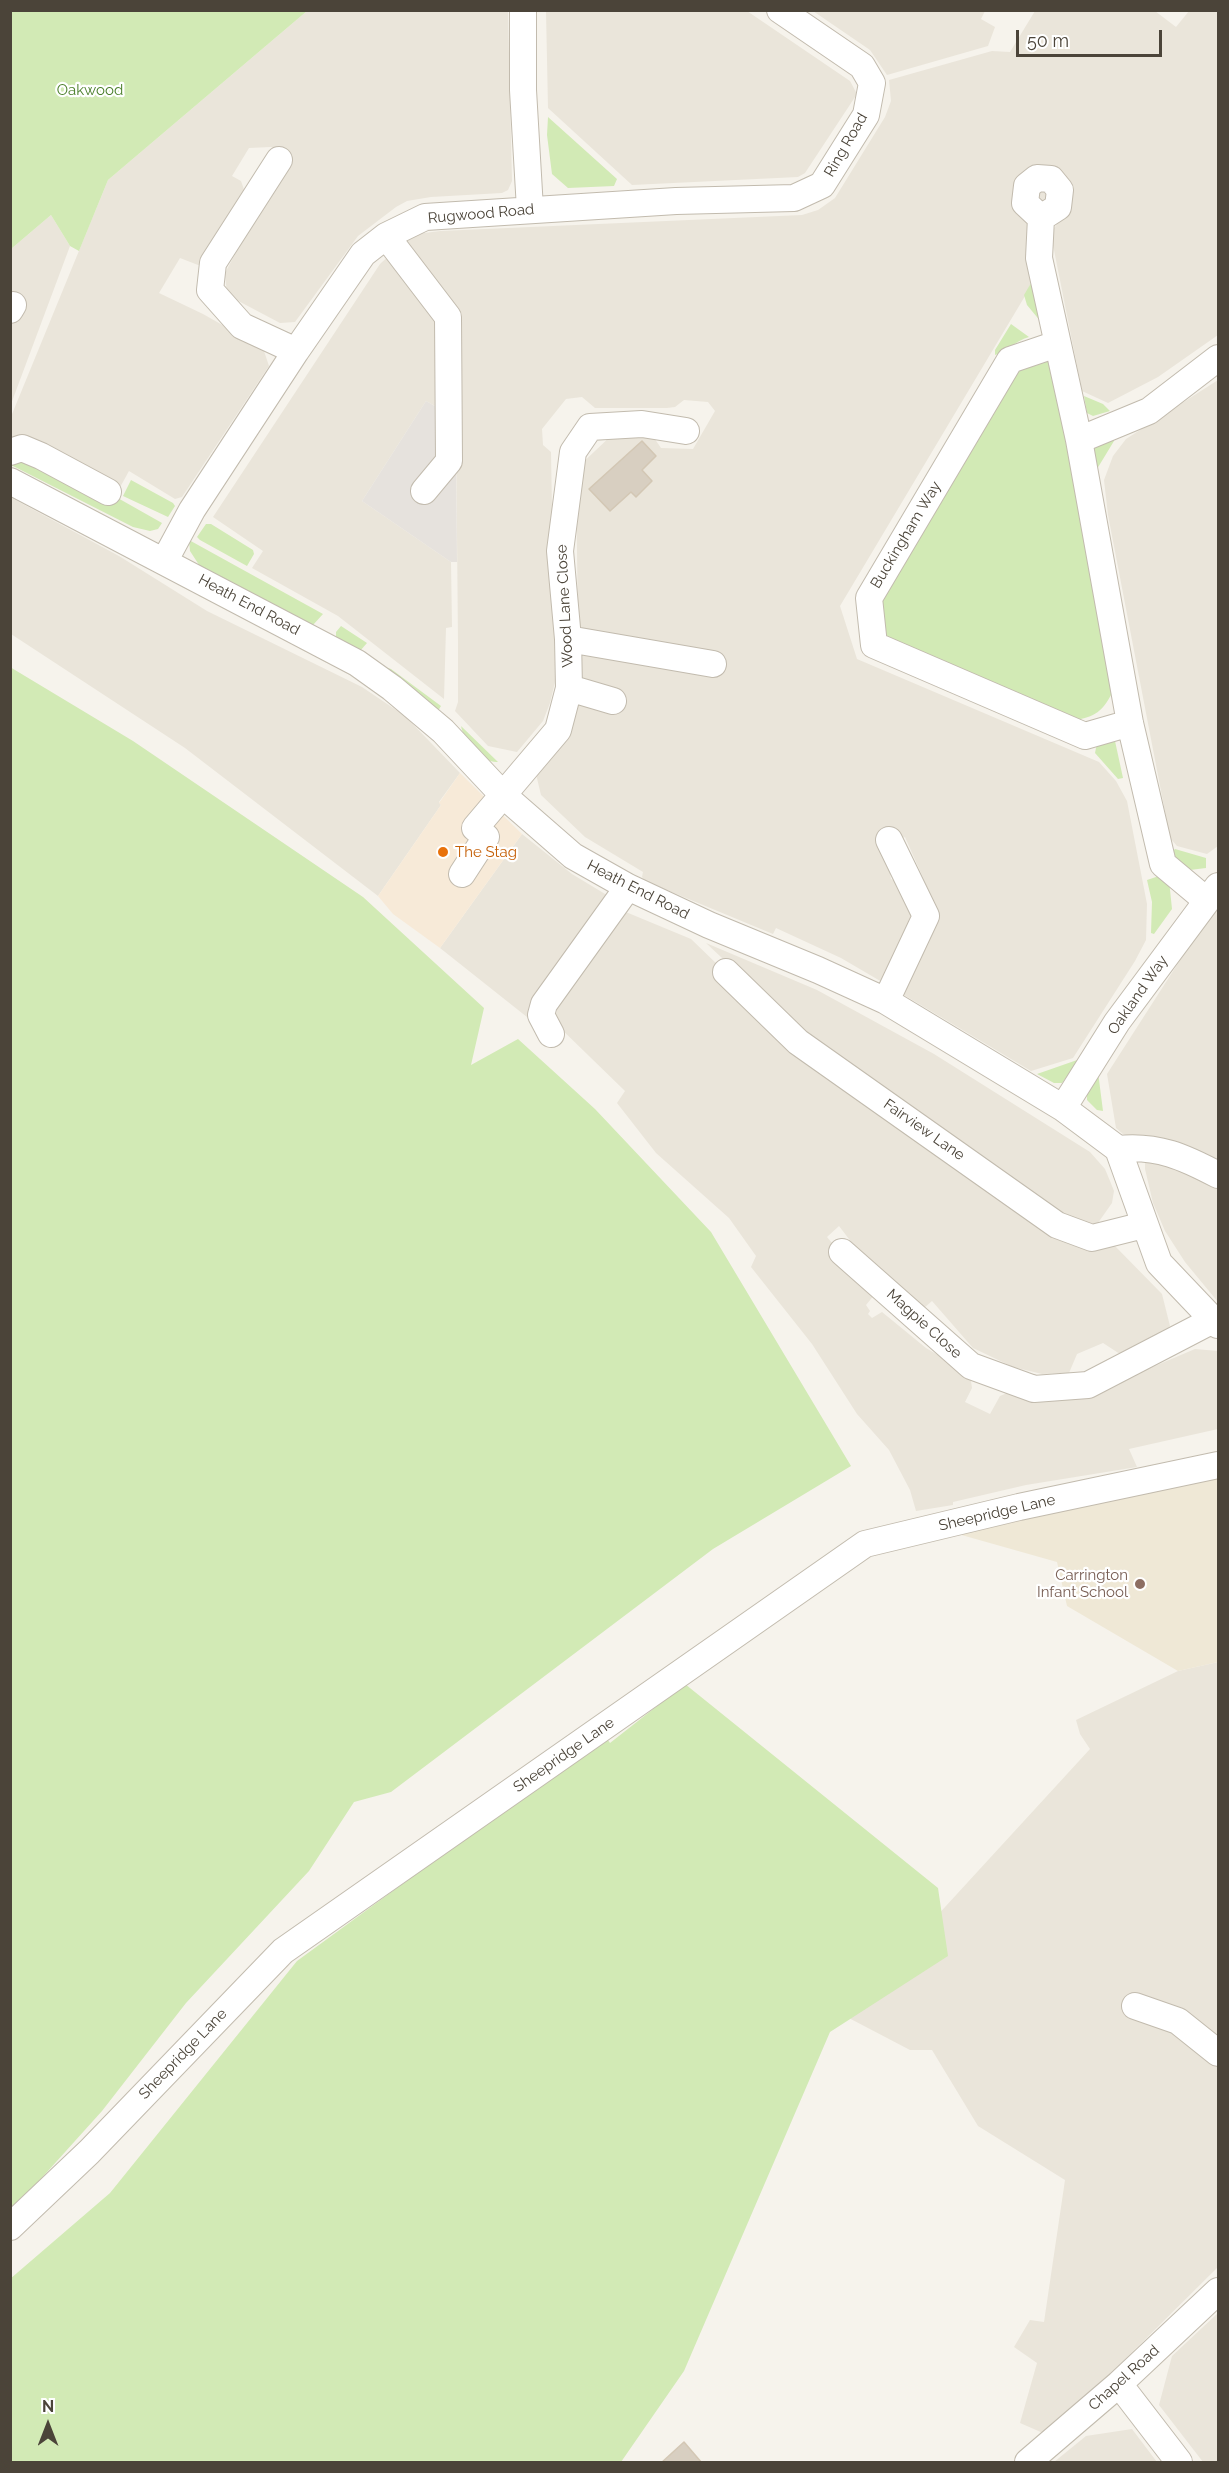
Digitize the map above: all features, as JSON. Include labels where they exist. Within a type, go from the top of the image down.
[{"type":"street","points":[[523,10],[524,90],[530,209]]},
{"type":"street","name":"Ring Road","points":[[780,10],[862,66],[872,83],[866,115],[822,185],[794,198]]},
{"type":"street","points":[[279,160],[213,263],[210,290],[242,326],[296,351]]},
{"type":"street","name":"Rugwood Road","points":[[165,560],[192,510],[296,351],[363,254],[386,236],[425,217],[530,209],[794,198]]},
{"type":"street","points":[[1041,218],[1039,258],[1079,440],[1130,723],[1163,864],[1212,893]]},
{"type":"street","points":[[393,245],[448,316],[449,461],[424,491]]},
{"type":"street","name":"Buckingham Way","points":[[1057,344],[1010,360],[869,598],[874,645],[1085,736],[1130,723]]},
{"type":"street","points":[[1079,440],[1149,411],[1218,358]]},
{"type":"street","name":"Wood Lane Close","points":[[462,874],[486,837],[475,828],[558,730],[568,688],[568,639],[560,550],[573,452],[590,427],[642,424],[686,431]]},
{"type":"street","points":[[10,452],[22,448],[108,492]]},
{"type":"street","name":"Heath End Road","points":[[10,481],[165,560],[357,663],[392,687],[443,731],[503,795],[573,856],[628,887],[709,925],[886,1001],[1063,1108],[1119,1149]]},
{"type":"street","points":[[568,639],[713,664]]},
{"type":"street","points":[[568,688],[613,701]]},
{"type":"street","points":[[886,1001],[926,916],[889,840]]},
{"type":"street","points":[[551,1034],[541,1015],[544,1004],[628,887]]},
{"type":"street","name":"Oakland Way","points":[[1063,1108],[1118,1022],[1212,893]]},
{"type":"street","name":"Fairview Lane","points":[[726,972],[798,1042],[1058,1225],[1092,1238],[1144,1225]]},
{"type":"street","points":[[1216,1323],[1159,1263],[1119,1149],[1144,1146],[1186,1158],[1218,1175]]},
{"type":"street","name":"Magpie Close","points":[[842,1252],[971,1366],[1034,1389],[1088,1385],[1216,1323]]},
{"type":"street","name":"Sheepridge Lane","points":[[10,2227],[89,2152],[283,1951],[865,1544],[1019,1507],[1218,1465]]},
{"type":"street","points":[[1135,2006],[1178,2021],[1218,2053]]},
{"type":"street","name":"Chapel Road","points":[[1028,2463],[1119,2384],[1218,2291]]},
{"type":"street","points":[[1119,2384],[1179,2463]]},
{"type":"shaded area","points":[[307,11],[508,11],[512,181],[508,190],[502,193],[431,197],[407,201],[396,207],[358,236],[295,322],[280,323],[227,295],[225,273],[279,172],[292,157],[271,147],[249,148],[232,176],[241,181],[246,195],[204,265],[180,258],[159,293],[203,314],[263,348],[269,366],[182,497],[175,499],[129,471],[118,491],[11,445],[10,419],[108,180]]},
{"type":"shaded area","points":[[546,11],[747,11],[850,81],[857,94],[805,173],[798,177],[632,185],[548,108]]},
{"type":"shaded area","points":[[813,11],[985,11],[981,19],[995,27],[988,46],[887,75],[870,50]]},
{"type":"shaded area","points":[[1035,11],[1155,11],[1176,27],[1189,11],[1218,11],[1218,335],[1158,377],[1108,403],[1082,391],[1051,235],[1071,205],[1073,192],[1070,186],[1031,221],[1032,279],[1028,291],[840,606],[857,659],[1099,762],[1116,781],[1127,801],[1147,904],[1146,940],[1073,1058],[1031,1071],[904,995],[935,905],[905,837],[897,840],[889,867],[891,879],[902,884],[916,915],[882,982],[841,958],[776,928],[773,934],[645,881],[642,877],[643,872],[585,837],[541,795],[535,770],[578,632],[576,469],[615,432],[650,432],[661,448],[693,449],[715,411],[708,402],[684,400],[675,407],[667,408],[595,408],[582,397],[566,399],[542,429],[543,445],[551,452],[555,682],[550,703],[543,721],[517,752],[488,746],[455,711],[458,702],[458,643],[455,314],[401,246],[417,234],[440,231],[802,215],[818,210],[835,198],[885,117],[891,101],[889,80],[992,51],[1010,52]]},
{"type":"shaded area","points":[[51,215],[70,246],[11,404],[11,249]]},
{"type":"shaded area","points":[[392,253],[442,324],[442,410],[426,401],[362,501],[451,562],[452,627],[446,628],[444,699],[338,616],[252,568],[263,551],[213,517],[380,264]]},
{"type":"shaded area","points":[[455,314],[457,562],[451,562],[362,501],[426,401],[442,410]]},
{"type":"shaded area","points":[[1218,380],[1218,846],[1207,854],[1177,846],[1170,838],[1108,515],[1104,480],[1113,456],[1126,439]]},
{"type":"shaded area","points":[[10,497],[119,556],[207,611],[362,687],[405,716],[460,773],[439,802],[441,805],[378,896],[185,748],[11,634]]},
{"type":"shaded area","points":[[460,773],[522,834],[440,948],[393,914],[378,896],[441,805],[439,803]]},
{"type":"shaded area","points":[[522,834],[572,874],[615,900],[532,1021],[440,948]]},
{"type":"shaded area","points":[[1218,906],[1218,1167],[1123,1134],[1116,1128],[1107,1074],[1200,929]]},
{"type":"shaded area","points":[[621,910],[691,939],[719,966],[956,1151],[1089,1250],[1101,1245],[1114,1245],[1162,1294],[1170,1326],[1160,1339],[1120,1354],[1103,1343],[1077,1354],[1069,1373],[1042,1374],[1013,1367],[973,1348],[932,1301],[916,1315],[862,1256],[839,1226],[827,1237],[875,1294],[866,1305],[870,1311],[868,1314],[872,1318],[882,1312],[926,1348],[970,1374],[972,1388],[965,1402],[990,1414],[1000,1396],[1007,1393],[1056,1400],[1077,1399],[1195,1349],[1218,1351],[1218,1429],[1129,1449],[1137,1467],[1026,1485],[953,1502],[953,1505],[916,1511],[910,1490],[889,1450],[857,1414],[812,1344],[751,1267],[756,1256],[729,1218],[656,1153],[617,1103],[625,1091],[553,1021],[557,1011],[554,1005]]},
{"type":"shaded area","points":[[706,943],[817,990],[934,1054],[1090,1152],[1105,1169],[1114,1191],[1112,1203],[1093,1230],[1087,1230],[898,1103],[784,1016]]},
{"type":"shaded area","points":[[1145,1155],[1218,1185],[1218,1302],[1185,1262],[1165,1231],[1153,1203],[1145,1169]]},
{"type":"shaded area","name":"Carrington Infant School","points":[[1218,1477],[1218,1662],[1178,1671],[1067,1606],[1057,1562],[958,1534]]},
{"type":"shaded area","points":[[1218,1662],[1218,2267],[1088,2396],[1043,2433],[1020,2423],[1037,2363],[1014,2347],[1030,2320],[1044,2322],[1065,2180],[978,2126],[932,2050],[910,2050],[845,2016],[1090,1749],[1080,1734],[1076,1720],[1178,1671]]},
{"type":"shaded area","points":[[1218,2313],[1218,2462],[1203,2462],[1159,2405],[1172,2356]]},
{"type":"shaded area","points":[[1132,2429],[1157,2462],[1054,2462],[1086,2436]]},
{"type":"green space","name":"Oakwood","points":[[11,10],[307,11],[108,180],[79,251],[70,246],[51,215],[11,249]]},
{"type":"green space","points":[[548,117],[617,179],[614,186],[568,188],[552,174],[547,135]]},
{"type":"green space","points":[[1034,278],[1041,322],[1027,305],[1024,295]]},
{"type":"green space","points":[[1011,324],[1029,337],[995,355],[995,350]]},
{"type":"green space","points":[[1017,356],[1047,360],[1052,370],[1113,691],[1098,712],[1081,719],[1073,720],[889,643],[870,610]]},
{"type":"green space","points":[[1084,396],[1103,404],[1110,411],[1093,416],[1087,413]]},
{"type":"green space","points":[[1111,430],[1114,441],[1097,469],[1092,441]]},
{"type":"green space","points":[[10,458],[116,497],[162,523],[158,529],[150,531],[133,527],[11,465]]},
{"type":"green space","points":[[131,480],[173,503],[175,506],[168,517],[123,496]]},
{"type":"green space","points":[[206,524],[211,524],[253,550],[254,554],[247,566],[197,537]]},
{"type":"green space","points":[[189,540],[323,614],[313,625],[309,625],[201,568],[190,551]]},
{"type":"green space","points":[[341,626],[367,643],[360,651],[336,640],[336,632]]},
{"type":"green space","points":[[375,664],[391,669],[441,706],[438,711]]},
{"type":"green space","points":[[10,667],[133,741],[363,897],[484,1008],[471,1065],[518,1039],[595,1109],[711,1232],[851,1466],[713,1549],[391,1792],[354,1802],[309,1871],[186,2003],[102,2111],[11,2212]]},
{"type":"green space","points":[[461,726],[498,762],[485,759],[474,750]]},
{"type":"green space","points":[[1099,733],[1115,741],[1123,778],[1118,779],[1095,753]]},
{"type":"green space","points":[[1175,849],[1206,858],[1206,868],[1190,870],[1173,863]]},
{"type":"green space","points":[[1162,875],[1169,880],[1172,909],[1154,934],[1151,933],[1152,902],[1147,880]]},
{"type":"green space","points":[[1080,1059],[1062,1083],[1054,1083],[1037,1074]]},
{"type":"green space","points":[[1098,1072],[1103,1111],[1097,1110],[1087,1100],[1087,1089]]},
{"type":"green space","points":[[685,1684],[938,1888],[948,1956],[830,2032],[684,2371],[621,2462],[11,2462],[10,2279],[110,2193],[297,1961],[605,1736],[610,1743]]},
{"type":"building","points":[[642,441],[656,456],[642,470],[652,481],[636,497],[631,492],[610,511],[589,489]]},
{"type":"building","points":[[684,2442],[702,2463],[661,2463]]},
{"type":"place","name":"The Stag","points":[[443,852]]},
{"type":"place","name":"Carrington Infant School","points":[[1140,1584]]}]
